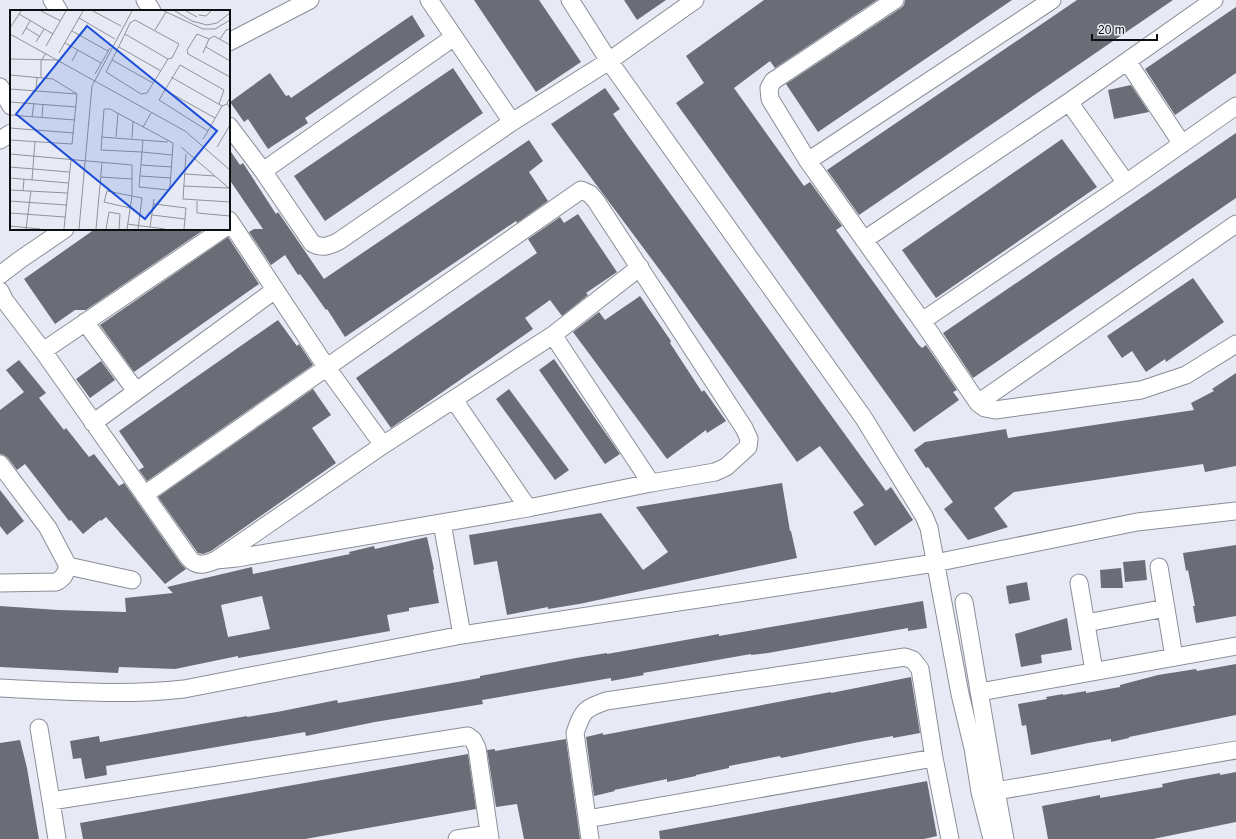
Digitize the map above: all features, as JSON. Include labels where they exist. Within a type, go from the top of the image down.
[{"type":"street","points":[[52,0],[58,10]]},
{"type":"street","points":[[145,0],[151,10]]},
{"type":"street","points":[[230,41],[310,0]]},
{"type":"street","points":[[429,0],[512,122]]},
{"type":"street","points":[[570,0],[609,61],[863,417],[924,516],[928,528],[960,694],[973,748],[980,792],[992,839]]},
{"type":"street","points":[[230,127],[263,171],[312,243],[321,247],[326,246],[339,241],[512,122],[609,61],[695,0]]},
{"type":"street","points":[[895,0],[773,81],[769,88],[770,99],[808,162],[922,321],[978,403],[985,408],[995,410],[1141,390],[1186,376],[1236,344]]},
{"type":"street","points":[[808,162],[1052,0]]},
{"type":"street","points":[[864,240],[1069,102],[1214,0]]},
{"type":"street","points":[[263,171],[454,37]]},
{"type":"street","points":[[1127,61],[1182,144]]},
{"type":"street","points":[[0,87],[10,104]]},
{"type":"street","points":[[1069,102],[1126,183]]},
{"type":"street","points":[[922,321],[1126,183],[1236,106]]},
{"type":"street","points":[[0,140],[10,134]]},
{"type":"street","points":[[0,291],[92,423],[192,562],[200,565],[216,560],[237,558],[528,508],[651,483],[715,472],[730,463],[748,447],[749,439],[744,428],[596,201],[590,194],[580,190],[144,495]]},
{"type":"street","points":[[230,227],[382,445]]},
{"type":"street","points":[[0,275],[64,230]]},
{"type":"street","points":[[43,352],[219,230]]},
{"type":"street","points":[[978,403],[1233,232]]},
{"type":"street","points":[[216,560],[382,445],[553,335],[640,267]]},
{"type":"street","points":[[92,423],[275,290]]},
{"type":"street","points":[[85,322],[136,391]]},
{"type":"street","points":[[553,335],[651,483]]},
{"type":"street","points":[[454,400],[528,508]]},
{"type":"street","points":[[0,464],[48,528],[68,566],[65,575],[61,580],[56,582],[0,583]]},
{"type":"street","points":[[0,688],[112,692],[170,691],[462,635],[935,563],[1137,522],[1236,511]]},
{"type":"street","points":[[442,523],[462,635]]},
{"type":"street","points":[[68,566],[132,580]]},
{"type":"street","points":[[1159,567],[1174,657]]},
{"type":"street","points":[[1079,584],[1094,671]]},
{"type":"street","points":[[964,602],[996,791],[1006,839]]},
{"type":"street","points":[[1086,623],[1166,608]]},
{"type":"street","points":[[980,692],[1236,646]]},
{"type":"street","points":[[590,839],[575,733],[580,718],[589,707],[606,701],[905,657],[913,660],[920,669],[934,758],[950,839]]},
{"type":"street","points":[[39,728],[56,839]]},
{"type":"street","points":[[51,801],[468,736],[473,740],[476,748],[490,836],[457,839]]},
{"type":"street","points":[[996,791],[1236,750]]},
{"type":"street","points":[[587,819],[934,758]]},
{"type":"building","points":[[474,0],[539,0],[581,62],[536,92]]},
{"type":"building","points":[[624,0],[666,0],[637,20]]},
{"type":"building","points":[[764,0],[877,0],[775,68],[770,61],[734,88],[804,186],[810,182],[842,226],[836,230],[918,344],[922,348],[926,345],[957,390],[953,392],[959,400],[914,432],[676,103],[704,83],[686,56]]},
{"type":"building","points":[[905,0],[1012,0],[818,132],[786,84],[901,8],[904,5]]},
{"type":"building","points":[[1077,0],[1173,0],[859,215],[827,170]]},
{"type":"building","points":[[1236,7],[1236,73],[1175,115],[1145,69]]},
{"type":"building","points":[[412,15],[425,36],[305,118],[308,123],[268,149],[248,119],[244,122],[230,102],[270,73],[286,96],[289,95],[291,98]]},
{"type":"building","points":[[453,68],[483,113],[325,221],[294,176]]},
{"type":"building","points":[[1131,85],[1149,112],[1114,119],[1108,90]]},
{"type":"building","points":[[605,88],[620,109],[613,114],[627,134],[886,491],[891,487],[913,520],[875,546],[853,512],[864,505],[820,446],[797,462],[668,281],[551,124]]},
{"type":"building","points":[[1236,133],[1236,198],[973,378],[943,333]]},
{"type":"building","points":[[1062,139],[1097,187],[936,298],[902,250]]},
{"type":"building","points":[[529,140],[543,161],[529,172],[548,201],[345,337],[327,309],[326,310],[300,274],[298,275],[285,255],[271,265],[249,232],[254,229],[263,229],[230,180],[230,150],[240,165],[243,163],[276,214],[278,212],[324,279]]},
{"type":"building","points":[[578,214],[617,272],[586,293],[588,295],[562,316],[550,300],[525,318],[533,329],[391,428],[356,378],[537,253],[528,239],[560,217],[564,223]]},
{"type":"building","points":[[94,230],[204,230],[86,310],[75,310],[55,324],[24,279]]},
{"type":"building","points":[[228,237],[259,284],[134,372],[100,325]]},
{"type":"building","points":[[1193,278],[1224,322],[1166,362],[1165,359],[1146,372],[1132,351],[1122,358],[1107,336]]},
{"type":"building","points":[[640,296],[671,341],[670,343],[702,392],[704,390],[726,421],[707,433],[706,430],[667,459],[573,332],[599,312],[605,320]]},
{"type":"building","points":[[278,320],[297,346],[299,344],[313,365],[147,481],[139,470],[144,467],[119,431]]},
{"type":"building","points":[[554,359],[620,454],[605,464],[539,370]]},
{"type":"building","points":[[19,360],[46,393],[39,398],[64,430],[66,428],[89,457],[94,454],[119,486],[124,483],[186,569],[165,584],[106,517],[83,534],[71,520],[69,521],[25,464],[17,470],[8,458],[0,454],[0,410],[24,392],[6,370]]},
{"type":"building","points":[[101,361],[115,380],[90,398],[76,379]]},
{"type":"building","points":[[1236,373],[1236,466],[1205,472],[1203,464],[1014,492],[994,508],[1008,527],[968,540],[944,509],[953,502],[928,467],[926,468],[914,450],[925,442],[1006,429],[1008,438],[1194,410],[1191,403],[1214,391],[1212,389]]},
{"type":"building","points":[[313,389],[331,415],[312,428],[336,463],[211,551],[203,554],[198,553],[158,497]]},
{"type":"building","points":[[509,389],[569,470],[555,480],[496,399]]},
{"type":"building","points":[[782,483],[790,531],[797,558],[579,604],[548,609],[548,607],[507,615],[497,561],[474,565],[469,535],[601,513],[643,570],[668,552],[636,507]]},
{"type":"building","points":[[0,490],[24,521],[7,535],[0,526]]},
{"type":"building","points":[[427,537],[439,603],[409,608],[409,611],[387,615],[390,631],[238,658],[238,656],[175,669],[119,667],[118,673],[0,667],[0,606],[58,610],[126,612],[125,598],[173,593],[167,587],[252,567],[253,574],[350,554],[349,552],[374,546],[375,549]],"holes":[[[262,596],[270,629],[228,637],[221,605]]]},
{"type":"building","points":[[1236,545],[1236,616],[1196,623],[1193,606],[1195,606],[1183,553]]},
{"type":"building","points":[[1145,560],[1147,580],[1125,582],[1123,562]]},
{"type":"building","points":[[1121,568],[1123,588],[1101,588],[1100,570]]},
{"type":"building","points":[[1027,582],[1030,600],[1009,604],[1006,586]]},
{"type":"building","points":[[923,601],[927,628],[908,631],[908,628],[768,653],[751,654],[643,673],[644,675],[611,681],[611,678],[482,700],[483,704],[375,722],[306,736],[305,732],[106,766],[107,775],[85,779],[81,758],[73,759],[70,741],[99,736],[100,742],[277,712],[337,700],[338,703],[480,678],[480,676],[576,658],[719,634],[719,636]]},
{"type":"building","points":[[1067,618],[1072,650],[1041,655],[1042,663],[1021,667],[1015,634]]},
{"type":"building","points":[[1236,664],[1236,715],[1111,742],[1111,739],[1031,755],[1026,725],[1022,726],[1018,704],[1047,699],[1046,697],[1063,694],[1086,691],[1086,693],[1120,687],[1120,685],[1158,675],[1196,669],[1197,671]]},
{"type":"building","points":[[911,677],[920,733],[859,742],[781,758],[780,756],[729,766],[729,768],[696,776],[667,782],[667,779],[614,790],[615,791],[594,796],[586,737],[831,693]]},
{"type":"building","points":[[566,739],[580,839],[524,839],[517,804],[496,807],[487,750],[495,749],[495,751]]},
{"type":"building","points":[[20,740],[27,768],[39,839],[0,839],[0,743]]},
{"type":"building","points":[[468,754],[476,809],[305,839],[83,839],[80,823]]},
{"type":"building","points":[[1236,772],[1236,822],[1153,839],[1048,839],[1042,806],[1100,795],[1100,798],[1163,787],[1162,784],[1181,780],[1220,773],[1220,775]]},
{"type":"building","points":[[927,781],[937,836],[924,839],[660,839],[659,831]]}]
